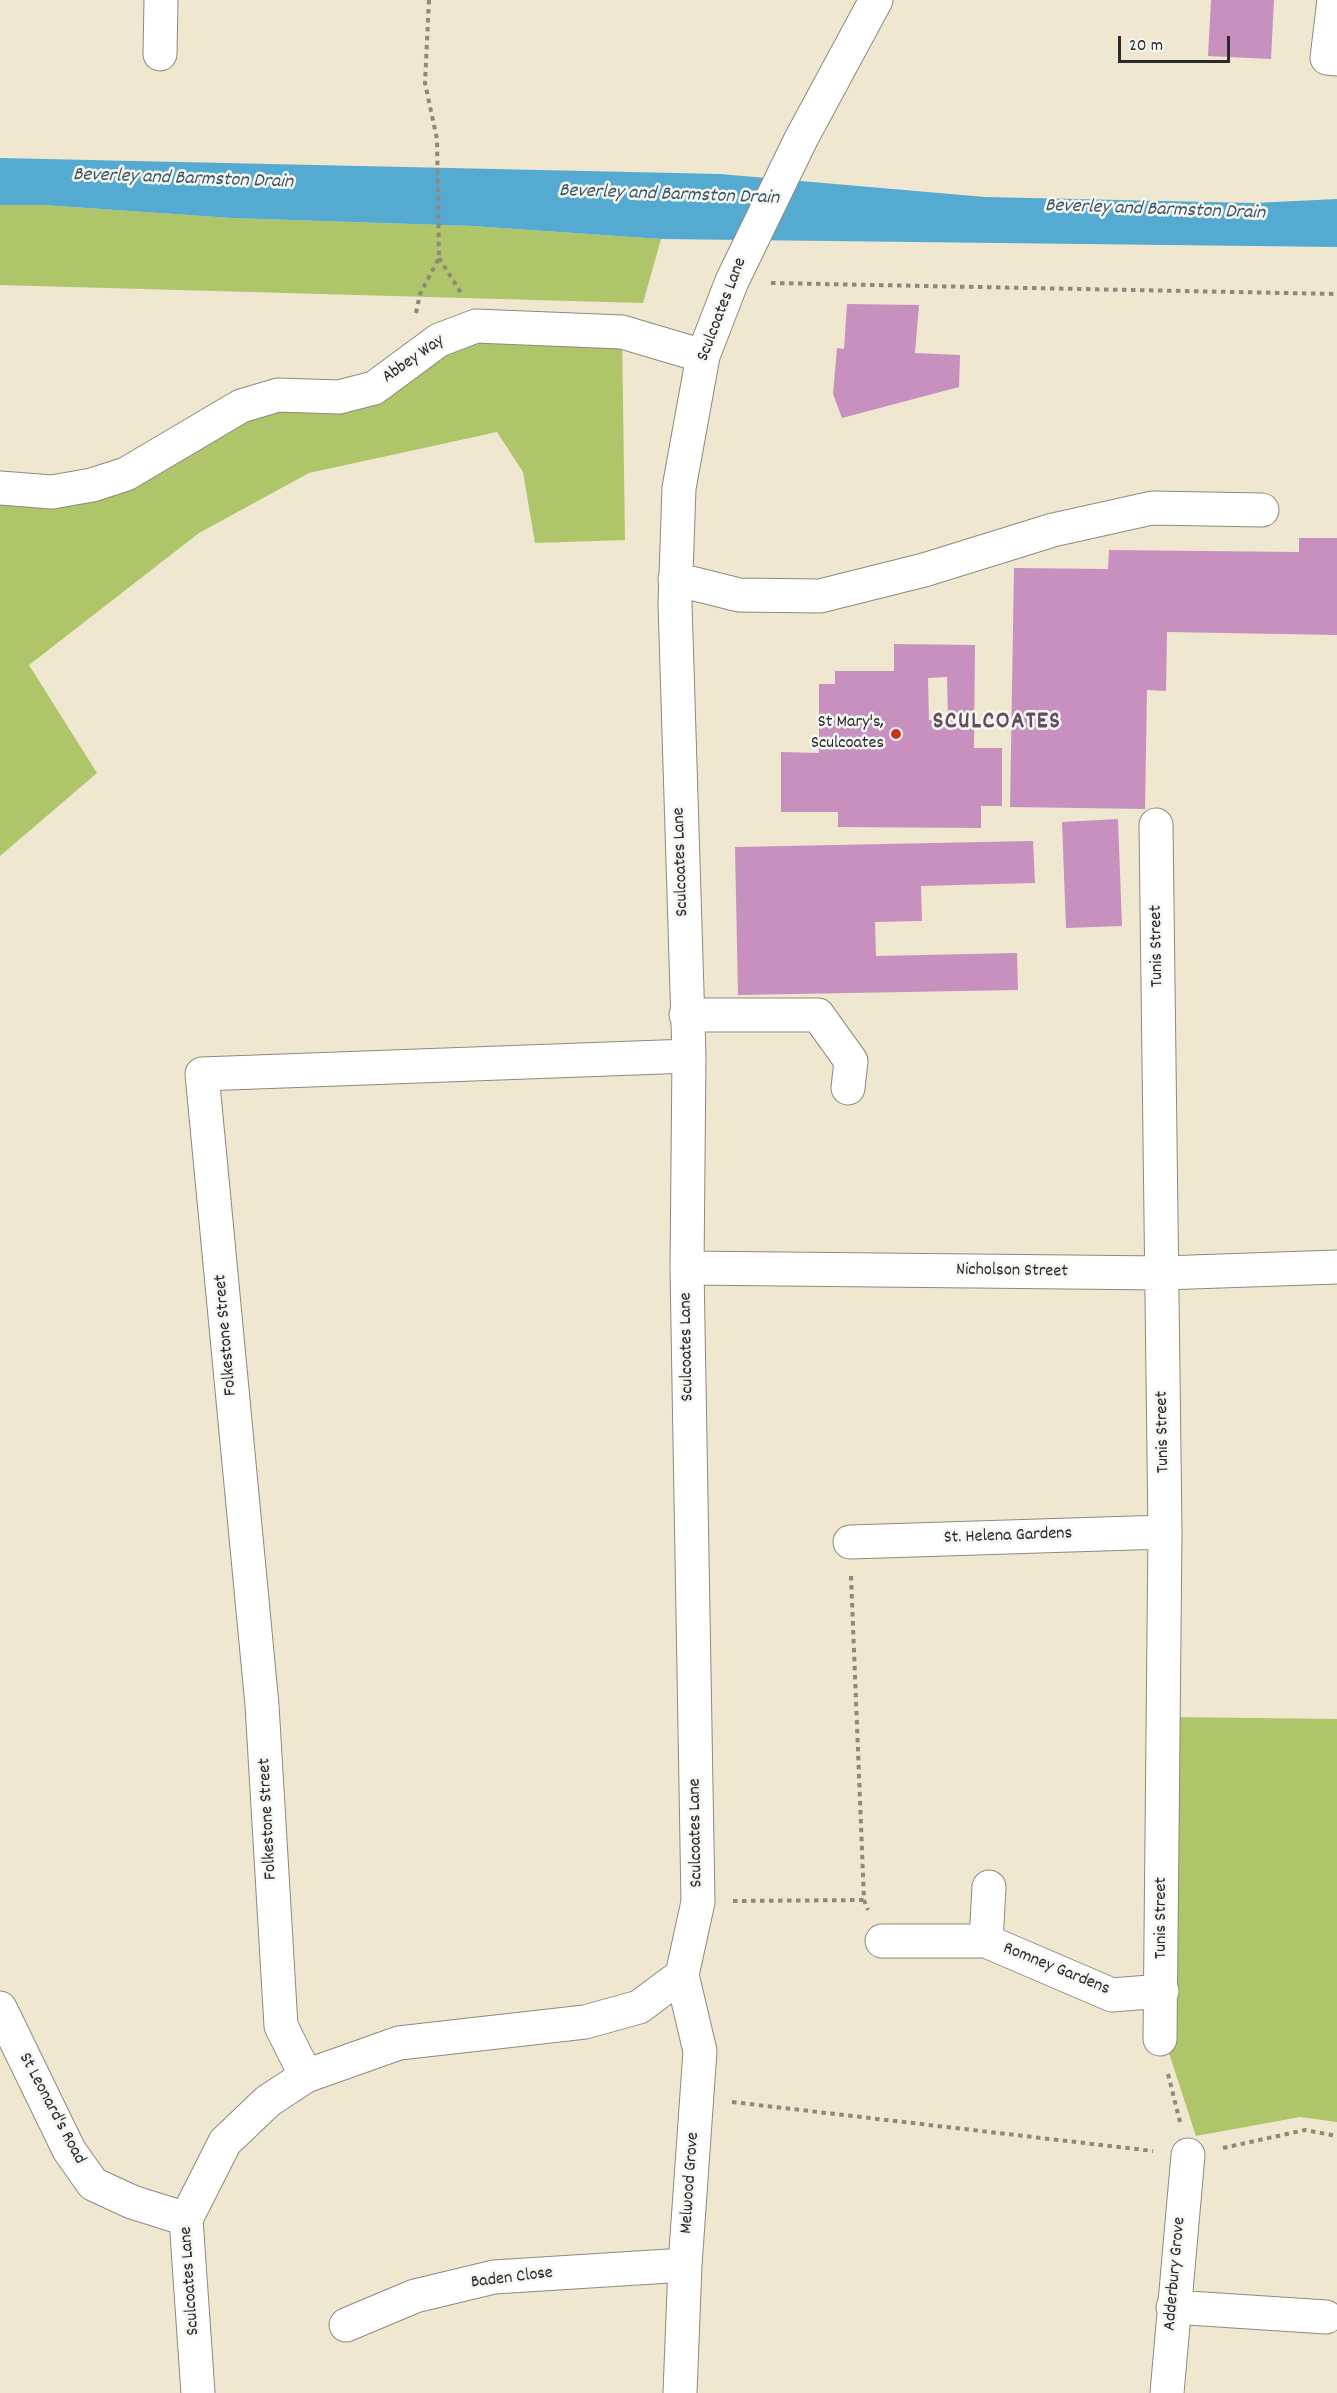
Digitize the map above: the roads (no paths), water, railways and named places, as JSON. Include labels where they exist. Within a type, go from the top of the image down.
[{"type":"street","points":[[160,54],[161,0]]},
{"type":"street","name":"Sculcoates Lane","points":[[198,2393],[186,2219],[225,2142],[268,2101],[306,2076],[399,2043],[585,2022],[639,2007],[682,1975],[698,1902],[687,1268],[689,1056],[675,579],[679,488],[703,356],[732,280],[801,139],[876,0]]},
{"type":"street","points":[[1334,0],[1327,58],[1337,59]]},
{"type":"street","name":"Abbey Way","points":[[0,488],[52,492],[92,485],[126,474],[241,406],[278,395],[339,397],[374,388],[439,340],[476,326],[622,332],[703,356]]},
{"type":"street","points":[[675,579],[739,595],[820,596],[924,570],[1053,530],[1152,508],[1262,510]]},
{"type":"street","name":"Tunis Street","points":[[1156,825],[1165,1532],[1160,2039]]},
{"type":"street","points":[[686,1015],[818,1016],[851,1061],[848,1088]]},
{"type":"street","name":"Folkestone Street","points":[[306,2076],[281,2026],[262,1705],[202,1074],[689,1056]]},
{"type":"street","name":"Nicholson Street","points":[[687,1268],[1163,1273],[1337,1267]]},
{"type":"street","name":"St. Helena Gardens","points":[[850,1542],[1165,1532]]},
{"type":"street","name":"Romney Gardens","points":[[986,1941],[989,1887]]},
{"type":"street","name":"Romney Gardens","points":[[882,1941],[986,1941],[1112,1995],[1162,1991]]},
{"type":"street","name":"Melwood Grove","points":[[680,2393],[685,2265],[700,2051],[682,1975]]},
{"type":"street","name":"St Leonard's Road","points":[[0,2008],[69,2150],[93,2184],[132,2202],[186,2219]]},
{"type":"street","name":"Adderbury Grove","points":[[1167,2393],[1188,2155]]},
{"type":"street","name":"Baden Close","points":[[346,2325],[416,2296],[494,2277],[685,2265]]},
{"type":"street","points":[[1173,2307],[1326,2317]]},
{"type":"water","name":"Beverley and Barmston Drain","points":[[0,158],[720,174],[985,197],[1254,203],[1337,199],[1337,247],[661,239],[472,226],[232,218],[43,205],[0,205]]},
{"type":"place","name":"St Mary's, Sculcoates","points":[[896,734]]},
{"type":"district","name":"SCULCOATES","points":[[997,724]]}]
